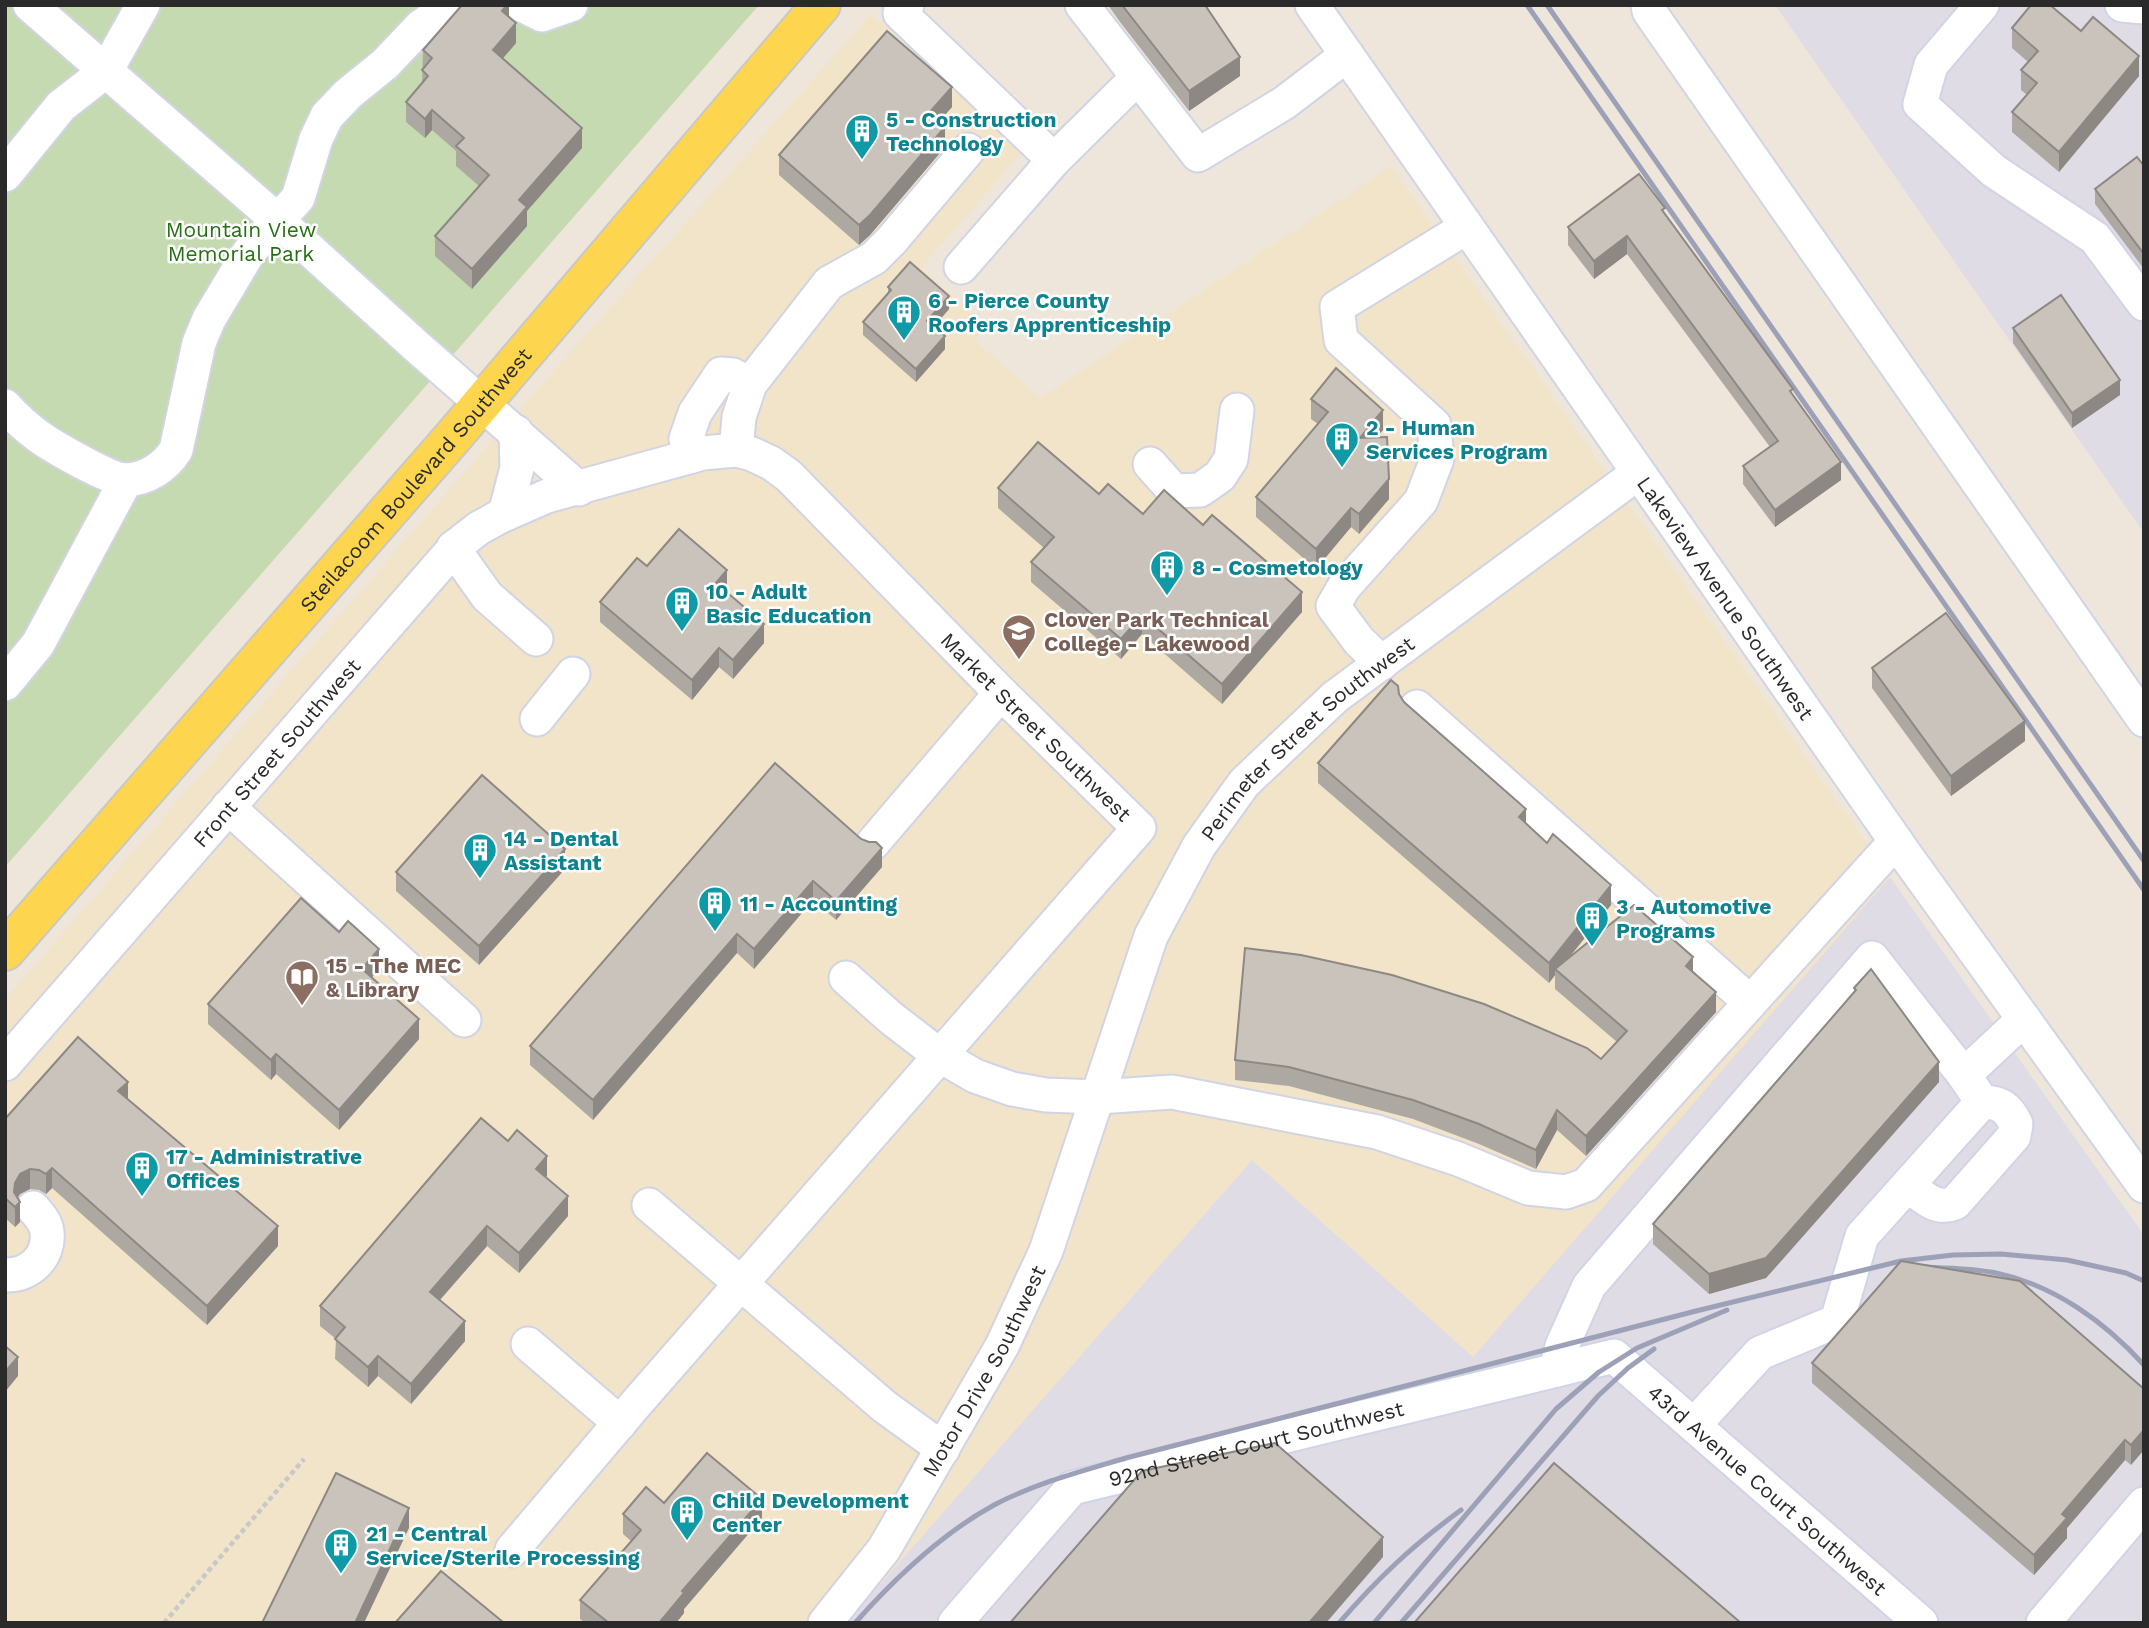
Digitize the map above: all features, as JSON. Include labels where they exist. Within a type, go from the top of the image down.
[{"type":"main road","name":"Steilacoom Boulevard Southwest","points":[[5,951],[482,404],[821,5]]},
{"type":"street","points":[[30,5],[278,220],[579,489]]},
{"type":"street","points":[[5,175],[61,106],[106,71],[143,5]]},
{"type":"street","points":[[5,406],[39,437],[89,466],[125,480],[158,471],[168,463],[176,450],[199,342],[209,319],[249,252],[298,198],[316,139],[327,116],[348,94],[385,64],[422,26],[453,5]]},
{"type":"street","points":[[522,5],[541,15],[571,5]]},
{"type":"street","points":[[906,5],[900,13],[1054,160]]},
{"type":"street","points":[[1082,5],[1198,155],[1284,103],[1347,55]]},
{"type":"street","name":"Lakeview Avenue Southwest","points":[[1312,5],[1896,841],[2144,1186]]},
{"type":"street","points":[[1648,5],[1673,45],[2144,720]]},
{"type":"street","points":[[1982,5],[1931,65],[1920,104],[1994,171],[2095,238],[2144,304]]},
{"type":"street","points":[[2122,5],[2144,7]]},
{"type":"street","points":[[961,267],[1054,160],[1138,77]]},
{"type":"street","points":[[736,450],[739,418],[750,384],[829,283],[874,258],[968,150]]},
{"type":"street","points":[[1381,663],[1359,641],[1333,606],[1344,587],[1421,501],[1437,459],[1434,425],[1340,340],[1337,307],[1467,227]]},
{"type":"street","points":[[690,457],[686,439],[695,413],[721,374],[733,375],[750,384]]},
{"type":"street","points":[[1150,464],[1174,491],[1200,490],[1220,476],[1231,459],[1237,410]]},
{"type":"street","points":[[505,514],[517,468],[516,432]]},
{"type":"street","name":"Market Street Southwest","points":[[579,489],[712,452],[736,450],[771,463],[789,476],[1001,693],[1139,828],[939,1055]]},
{"type":"street","name":"Perimeter Street Southwest","points":[[1098,1097],[1118,1029],[1151,936],[1199,846],[1244,783],[1335,697],[1638,472]]},
{"type":"street","points":[[5,684],[38,644],[125,480]]},
{"type":"street","name":"Front Street Southwest","points":[[5,1064],[453,548],[479,528],[505,514],[547,496],[579,489]]},
{"type":"street","points":[[453,548],[487,596],[536,639]]},
{"type":"street","points":[[537,719],[573,674]]},
{"type":"street","points":[[873,843],[1001,693]]},
{"type":"street","points":[[1417,707],[1751,1002]]},
{"type":"street","points":[[228,807],[464,1020]]},
{"type":"street","points":[[846,978],[891,1018],[939,1055],[975,1076],[1012,1089],[1046,1095],[1098,1097],[1172,1092],[1377,1132],[1458,1158],[1528,1188],[1566,1192],[1586,1185],[1896,841]]},
{"type":"street","points":[[1556,1370],[1562,1346],[1589,1286],[1872,957],[1982,1102]]},
{"type":"street","points":[[1964,1075],[2024,1018]]},
{"type":"street","points":[[512,1550],[939,1055]]},
{"type":"street","name":"Motor Drive Southwest","points":[[825,1623],[884,1549],[1002,1346],[1046,1251],[1098,1097]]},
{"type":"street","points":[[1693,1425],[1760,1353],[1837,1321],[1862,1236],[1982,1102],[1997,1102],[2009,1111],[2016,1124],[2014,1136],[1955,1203],[1945,1207],[1936,1206],[1908,1185]]},
{"type":"street","points":[[649,1205],[885,1407],[943,1449]]},
{"type":"street","points":[[5,1275],[16,1275],[28,1270],[39,1262],[46,1247],[47,1232],[44,1221],[33,1208]]},
{"type":"street","points":[[528,1344],[620,1423]]},
{"type":"street","name":"92nd Street Court Southwest","points":[[955,1623],[1072,1488],[1614,1356]]},
{"type":"street","name":"43rd Avenue Court Southwest","points":[[1614,1356],[1921,1623]]},
{"type":"street","points":[[2043,1623],[2144,1504]]},
{"type":"path","points":[[164,1623],[304,1459]]},
{"type":"shaded area","points":[[1775,5],[2144,5],[2144,533]]},
{"type":"shaded area","name":"Clover Park Technical College - Lakewood","points":[[871,14],[1025,149],[921,268],[987,327],[975,341],[1041,398],[1391,166],[1890,877],[1473,1357],[1252,1160],[846,1623],[5,1623],[5,999],[489,444]]},
{"type":"shaded area","points":[[1890,877],[2144,1235],[2144,1623],[846,1623],[1252,1160],[1473,1356]]},
{"type":"green space","name":"Mountain View Memorial Park","points":[[5,5],[759,5],[5,867]]},
{"type":"building","points":[[462,5],[507,5],[502,11],[516,23],[493,50],[582,128],[519,200],[527,207],[472,269],[435,236],[489,175],[456,146],[464,138],[432,110],[425,119],[406,102],[428,76],[422,70],[432,58],[423,50]]},
{"type":"building","points":[[1122,5],[1205,5],[1240,57],[1189,91]]},
{"type":"building","points":[[2031,5],[2050,5],[2081,31],[2093,17],[2139,56],[2059,152],[2012,112],[2037,83],[2021,70],[2038,51],[2012,28]]},
{"type":"building","name":"5 - Construction Technology","points":[[887,31],[952,87],[929,113],[945,127],[859,225],[779,155]]},
{"type":"building","points":[[2137,157],[2144,166],[2144,254],[2095,189]]},
{"type":"building","points":[[1639,174],[1665,208],[1662,210],[1793,389],[1790,391],[1841,462],[1775,510],[1743,466],[1778,441],[1627,236],[1594,261],[1568,227]]},
{"type":"building","points":[[910,262],[949,296],[927,321],[945,336],[916,369],[863,322],[891,290],[888,287]]},
{"type":"building","points":[[2061,295],[2120,380],[2072,413],[2013,328]]},
{"type":"building","name":"2 - Human Services Program","points":[[1336,368],[1383,410],[1360,438],[1387,437],[1389,479],[1359,514],[1351,508],[1316,549],[1256,497],[1328,412],[1311,399]]},
{"type":"building","name":"8 - Cosmetology","points":[[1038,442],[1099,494],[1108,484],[1143,514],[1164,490],[1203,525],[1212,515],[1302,592],[1222,684],[1142,615],[1121,639],[1031,562],[1054,537],[998,488]]},
{"type":"building","name":"10 - Adult Basic Education","points":[[679,529],[727,570],[716,583],[764,624],[733,660],[719,648],[692,680],[600,602],[637,558],[647,566]]},
{"type":"building","points":[[1946,613],[2025,721],[1951,776],[1872,668]]},
{"type":"building","points":[[1391,680],[1398,686],[1404,702],[1526,809],[1519,817],[1547,843],[1553,834],[1611,885],[1549,963],[1318,763]]},
{"type":"building","name":"11 - Accounting","points":[[775,763],[861,839],[876,842],[882,848],[836,901],[813,881],[754,949],[737,934],[593,1100],[530,1046]]},
{"type":"building","name":"14 - Dental Assistant","points":[[482,775],[565,849],[479,946],[396,872]]},
{"type":"building","name":"15 - The MEC & Library","points":[[301,898],[339,932],[348,921],[379,949],[362,969],[419,1019],[339,1110],[276,1054],[271,1060],[208,1004]]},
{"type":"building","points":[[1634,905],[1693,957],[1686,966],[1716,992],[1586,1136],[1557,1110],[1536,1150],[1479,1124],[1413,1100],[1289,1067],[1235,1060],[1245,948],[1301,955],[1392,975],[1484,1004],[1587,1048],[1601,1059],[1627,1031],[1555,969]]},
{"type":"building","points":[[1871,969],[1939,1062],[1766,1258],[1709,1274],[1653,1224],[1856,990],[1854,988]]},
{"type":"building","name":"17 - Administrative Offices","points":[[78,1037],[128,1082],[118,1091],[278,1226],[207,1306],[52,1168],[46,1174],[30,1169],[20,1174],[14,1192],[20,1202],[15,1207],[5,1198],[5,1119]]},
{"type":"building","points":[[481,1118],[508,1141],[517,1130],[547,1156],[536,1169],[568,1196],[519,1253],[487,1226],[430,1292],[465,1321],[411,1384],[378,1356],[368,1367],[335,1339],[345,1327],[320,1306]]},
{"type":"building","points":[[1901,1261],[2020,1281],[2144,1389],[2144,1430],[2131,1445],[2125,1440],[2062,1514],[2067,1518],[2034,1555],[1812,1363]]},
{"type":"building","points":[[5,1346],[18,1357],[5,1372]]},
{"type":"building","points":[[1275,1443],[1383,1537],[1309,1623],[1010,1623],[1142,1471]]},
{"type":"building","name":"Child Development Center","points":[[707,1453],[762,1499],[682,1591],[684,1593],[659,1623],[609,1623],[580,1600],[641,1530],[623,1514],[646,1487],[664,1503]]},
{"type":"building","points":[[1554,1463],[1741,1623],[1414,1623]]},
{"type":"building","name":"21 - Central Service/Sterile Processing","points":[[336,1473],[409,1508],[355,1623],[262,1623]]},
{"type":"building","points":[[441,1571],[503,1622],[395,1623]]},
{"type":"railway","points":[[1527,5],[2144,890]]},
{"type":"railway","points":[[1547,5],[2144,861]]},
{"type":"railway","points":[[855,1623],[920,1558],[974,1517],[1026,1490],[1126,1458],[1901,1261],[1953,1255],[2001,1254],[2067,1260],[2126,1273],[2144,1281]]},
{"type":"railway","points":[[1921,1267],[1987,1271],[2038,1286],[2095,1320],[2144,1365]]},
{"type":"railway","points":[[1374,1623],[1556,1409],[1599,1372],[1637,1348],[1727,1310]]},
{"type":"railway","points":[[1401,1623],[1598,1396],[1628,1368],[1654,1349]]},
{"type":"railway","points":[[1339,1623],[1397,1563],[1461,1510]]},
{"type":"place","name":"5 - Construction Technology","points":[[862,161]]},
{"type":"place","name":"6 - Pierce County Roofers Apprenticeship","points":[[904,342]]},
{"type":"place","name":"2 - Human Services Program","points":[[1342,469]]},
{"type":"place","name":"8 - Cosmetology","points":[[1167,597]]},
{"type":"place","name":"10 - Adult Basic Education","points":[[682,633]]},
{"type":"place","name":"Clover Park Technical College - Lakewood","points":[[1019,661]]},
{"type":"place","name":"14 - Dental Assistant","points":[[480,880]]},
{"type":"place","name":"11 - Accounting","points":[[715,933]]},
{"type":"place","name":"3 - Automotive Programs","points":[[1592,948]]},
{"type":"place","name":"15 - The MEC & Library","points":[[302,1007]]},
{"type":"place","name":"17 - Administrative Offices","points":[[142,1198]]},
{"type":"place","name":"Child Development Center","points":[[687,1542]]},
{"type":"place","name":"21 - Central Service/Sterile Processing","points":[[341,1575]]}]
